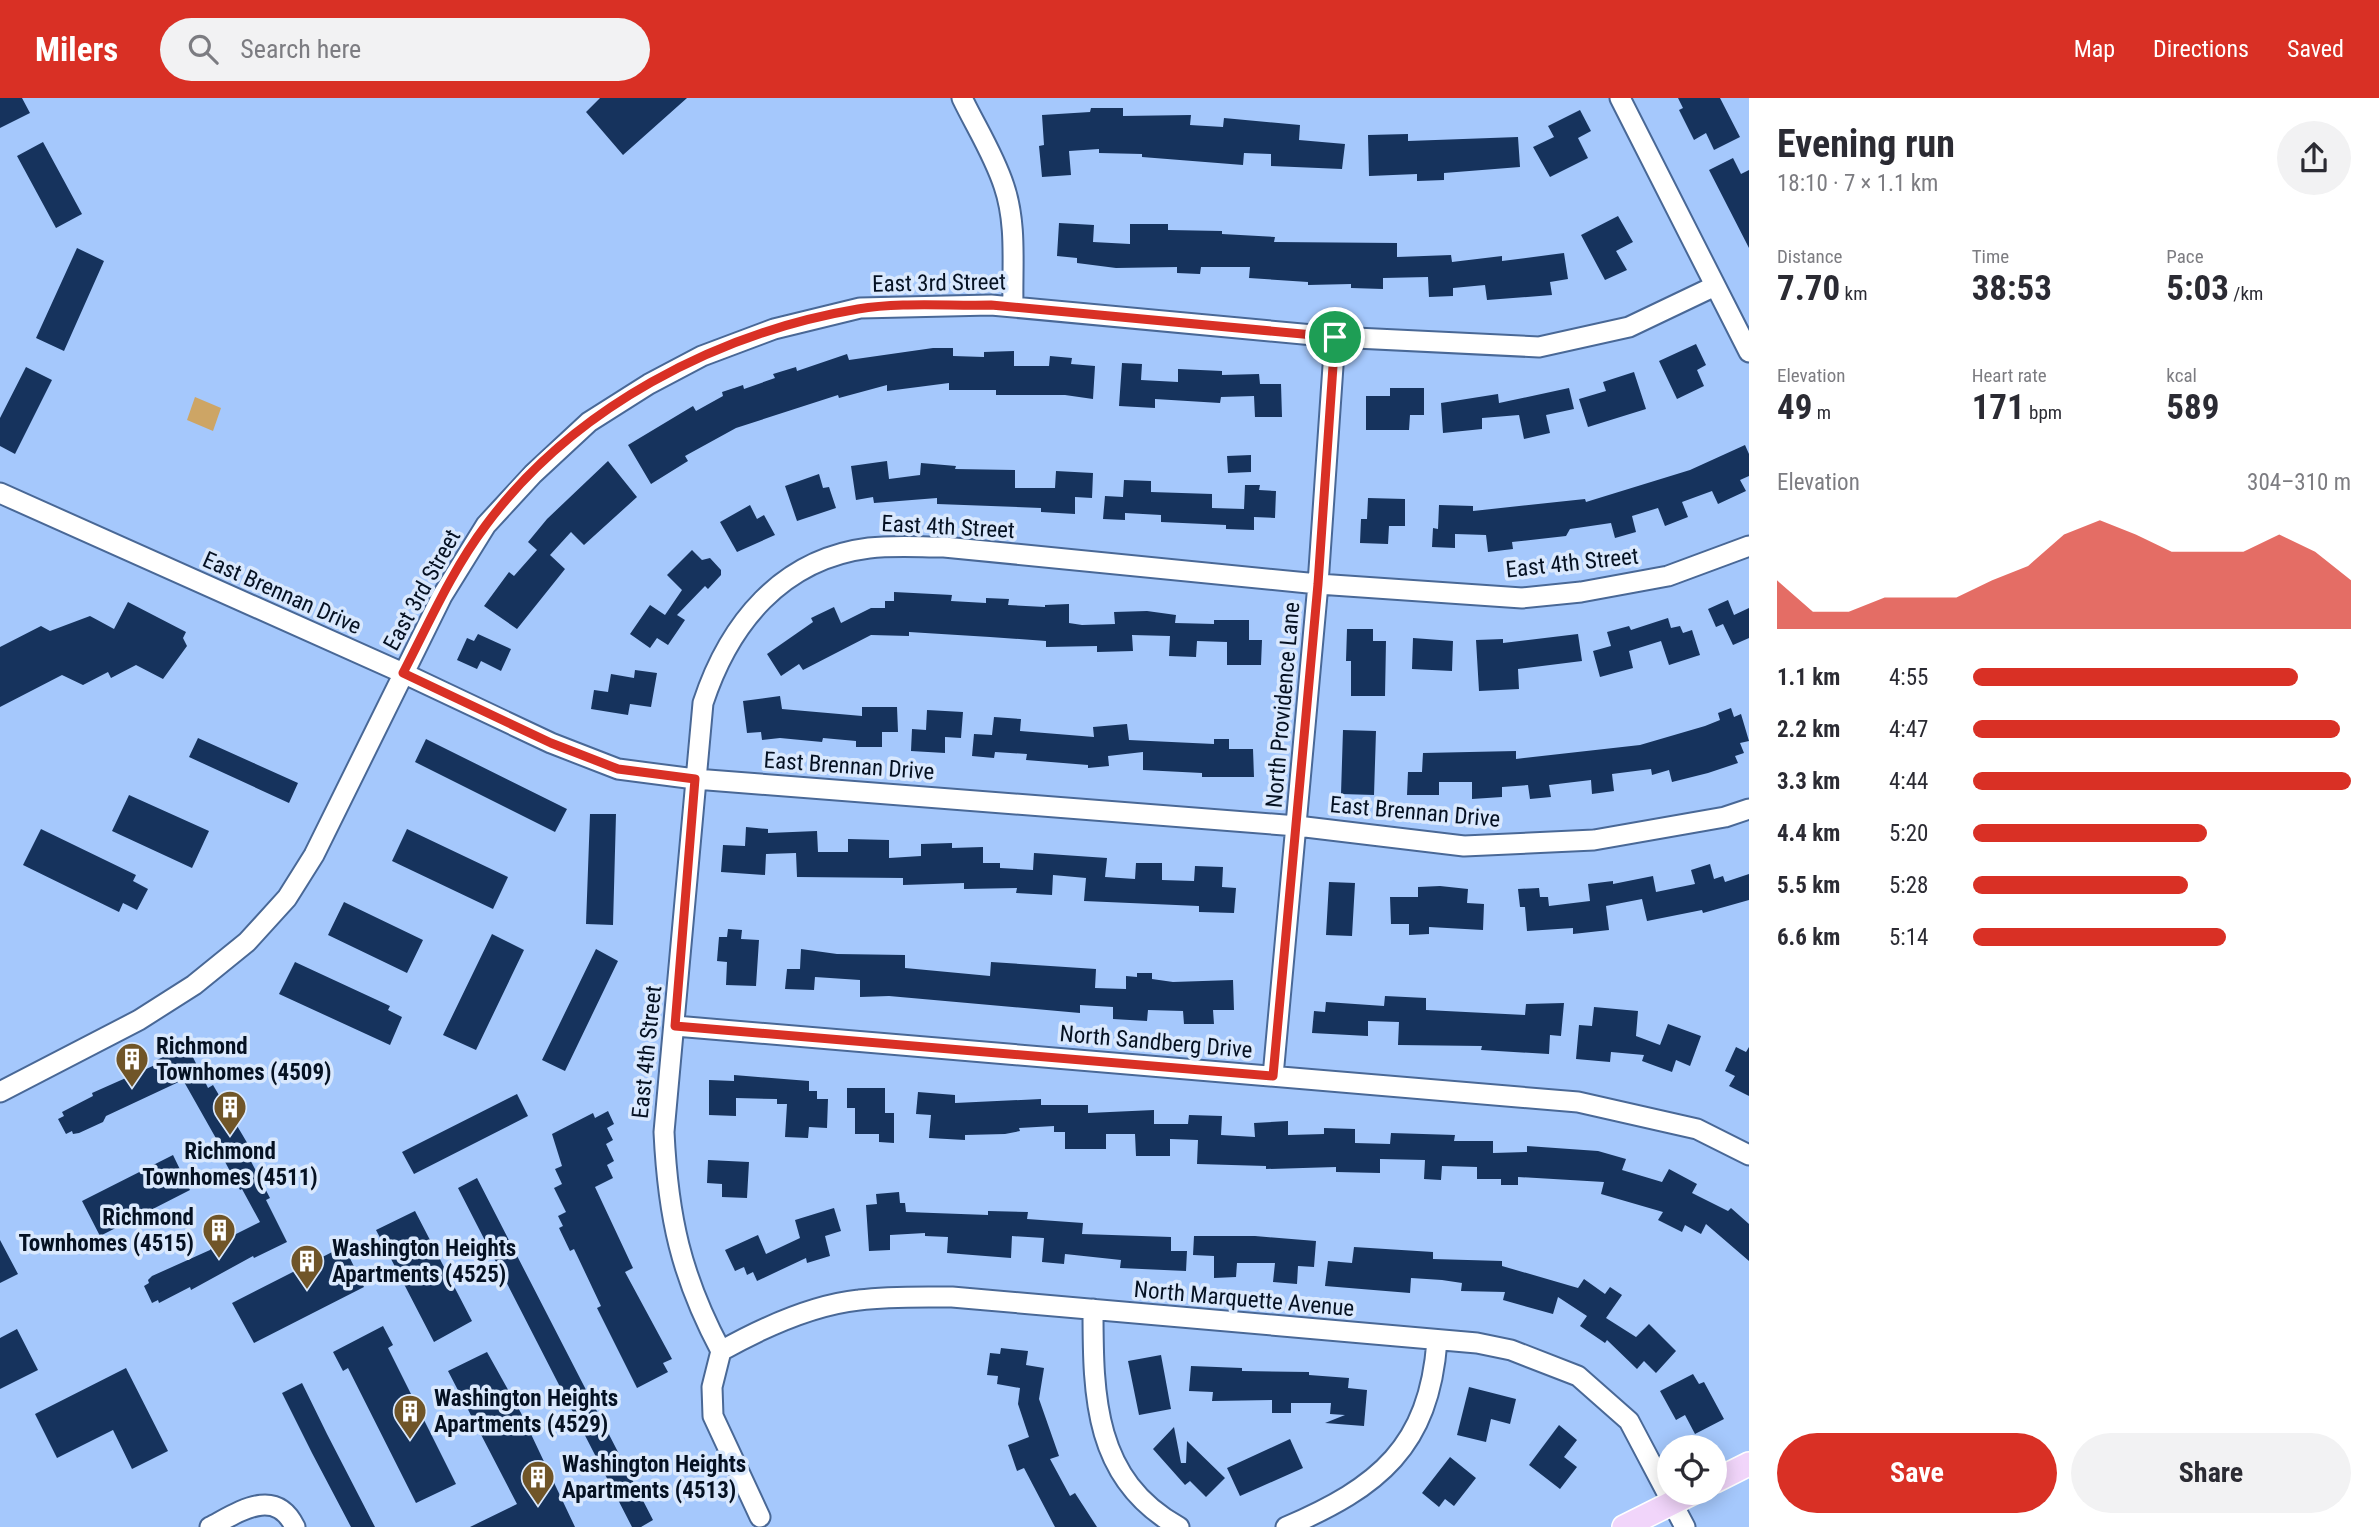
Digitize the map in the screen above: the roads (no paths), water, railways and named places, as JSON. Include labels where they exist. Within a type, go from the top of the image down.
[{"type":"main road","points":[[1727,1475],[1749,1464]]},
{"type":"main road","points":[[1625,1527],[1669,1505]]},
{"type":"street","points":[[1620,98],[1749,352]]},
{"type":"street","points":[[967,100],[1005,188],[1013,231],[1013,305]]},
{"type":"street","name":"East 3rd Street","points":[[0,1092],[139,1020],[194,985],[247,942],[287,898],[314,855],[442,596],[486,525],[533,474],[589,422],[649,384],[702,356],[774,329],[860,309],[1013,305],[1335,337],[1539,347],[1629,327],[1715,286]]},
{"type":"street","name":"North Providence Lane","points":[[1273,1076],[1318,584],[1335,337]]},
{"type":"street","name":"East Brennan Drive","points":[[0,493],[403,673],[551,743],[618,769],[695,779],[1297,826],[1464,846],[1533,845],[1646,832],[1725,817],[1749,809]]},
{"type":"street","name":"East 4th Street","points":[[721,1351],[692,1291],[676,1243],[667,1195],[664,1132],[703,703],[716,665],[732,636],[764,597],[795,575],[833,556],[868,548],[944,547],[1318,584],[1522,598],[1593,590],[1668,576],[1749,546]]},
{"type":"street","name":"North Sandberg Drive","points":[[675,1026],[1578,1102],[1697,1129],[1749,1155]]},
{"type":"street","name":"North Marquette Avenue","points":[[721,1351],[763,1330],[826,1307],[858,1300],[952,1297],[1437,1342],[1477,1343],[1511,1350],[1578,1376],[1629,1421],[1657,1461]]},
{"type":"street","points":[[1093,1309],[1097,1408],[1109,1449],[1129,1488],[1154,1513],[1179,1527]]},
{"type":"street","points":[[1286,1527],[1326,1510],[1375,1479],[1396,1457],[1416,1430],[1428,1404],[1437,1342]]},
{"type":"street","points":[[721,1351],[712,1387],[713,1416],[725,1447],[760,1517]]},
{"type":"street","points":[[210,1527],[257,1504],[279,1508],[289,1515],[295,1527]]},
{"type":"street","name":"North Marquette Avenue","points":[[1683,1505],[1685,1527]]},
{"type":"place","name":"Richmond Townhomes (4509)","points":[[132,1089]]},
{"type":"place","name":"Richmond Townhomes (4511)","points":[[230,1137]]},
{"type":"place","name":"Richmond Townhomes (4515)","points":[[219,1260]]},
{"type":"place","name":"Washington Heights Apartments (4525)","points":[[307,1291]]},
{"type":"place","name":"Washington Heights Apartments (4529)","points":[[410,1441]]},
{"type":"place","name":"Washington Heights Apartments (4513)","points":[[538,1507]]}]
